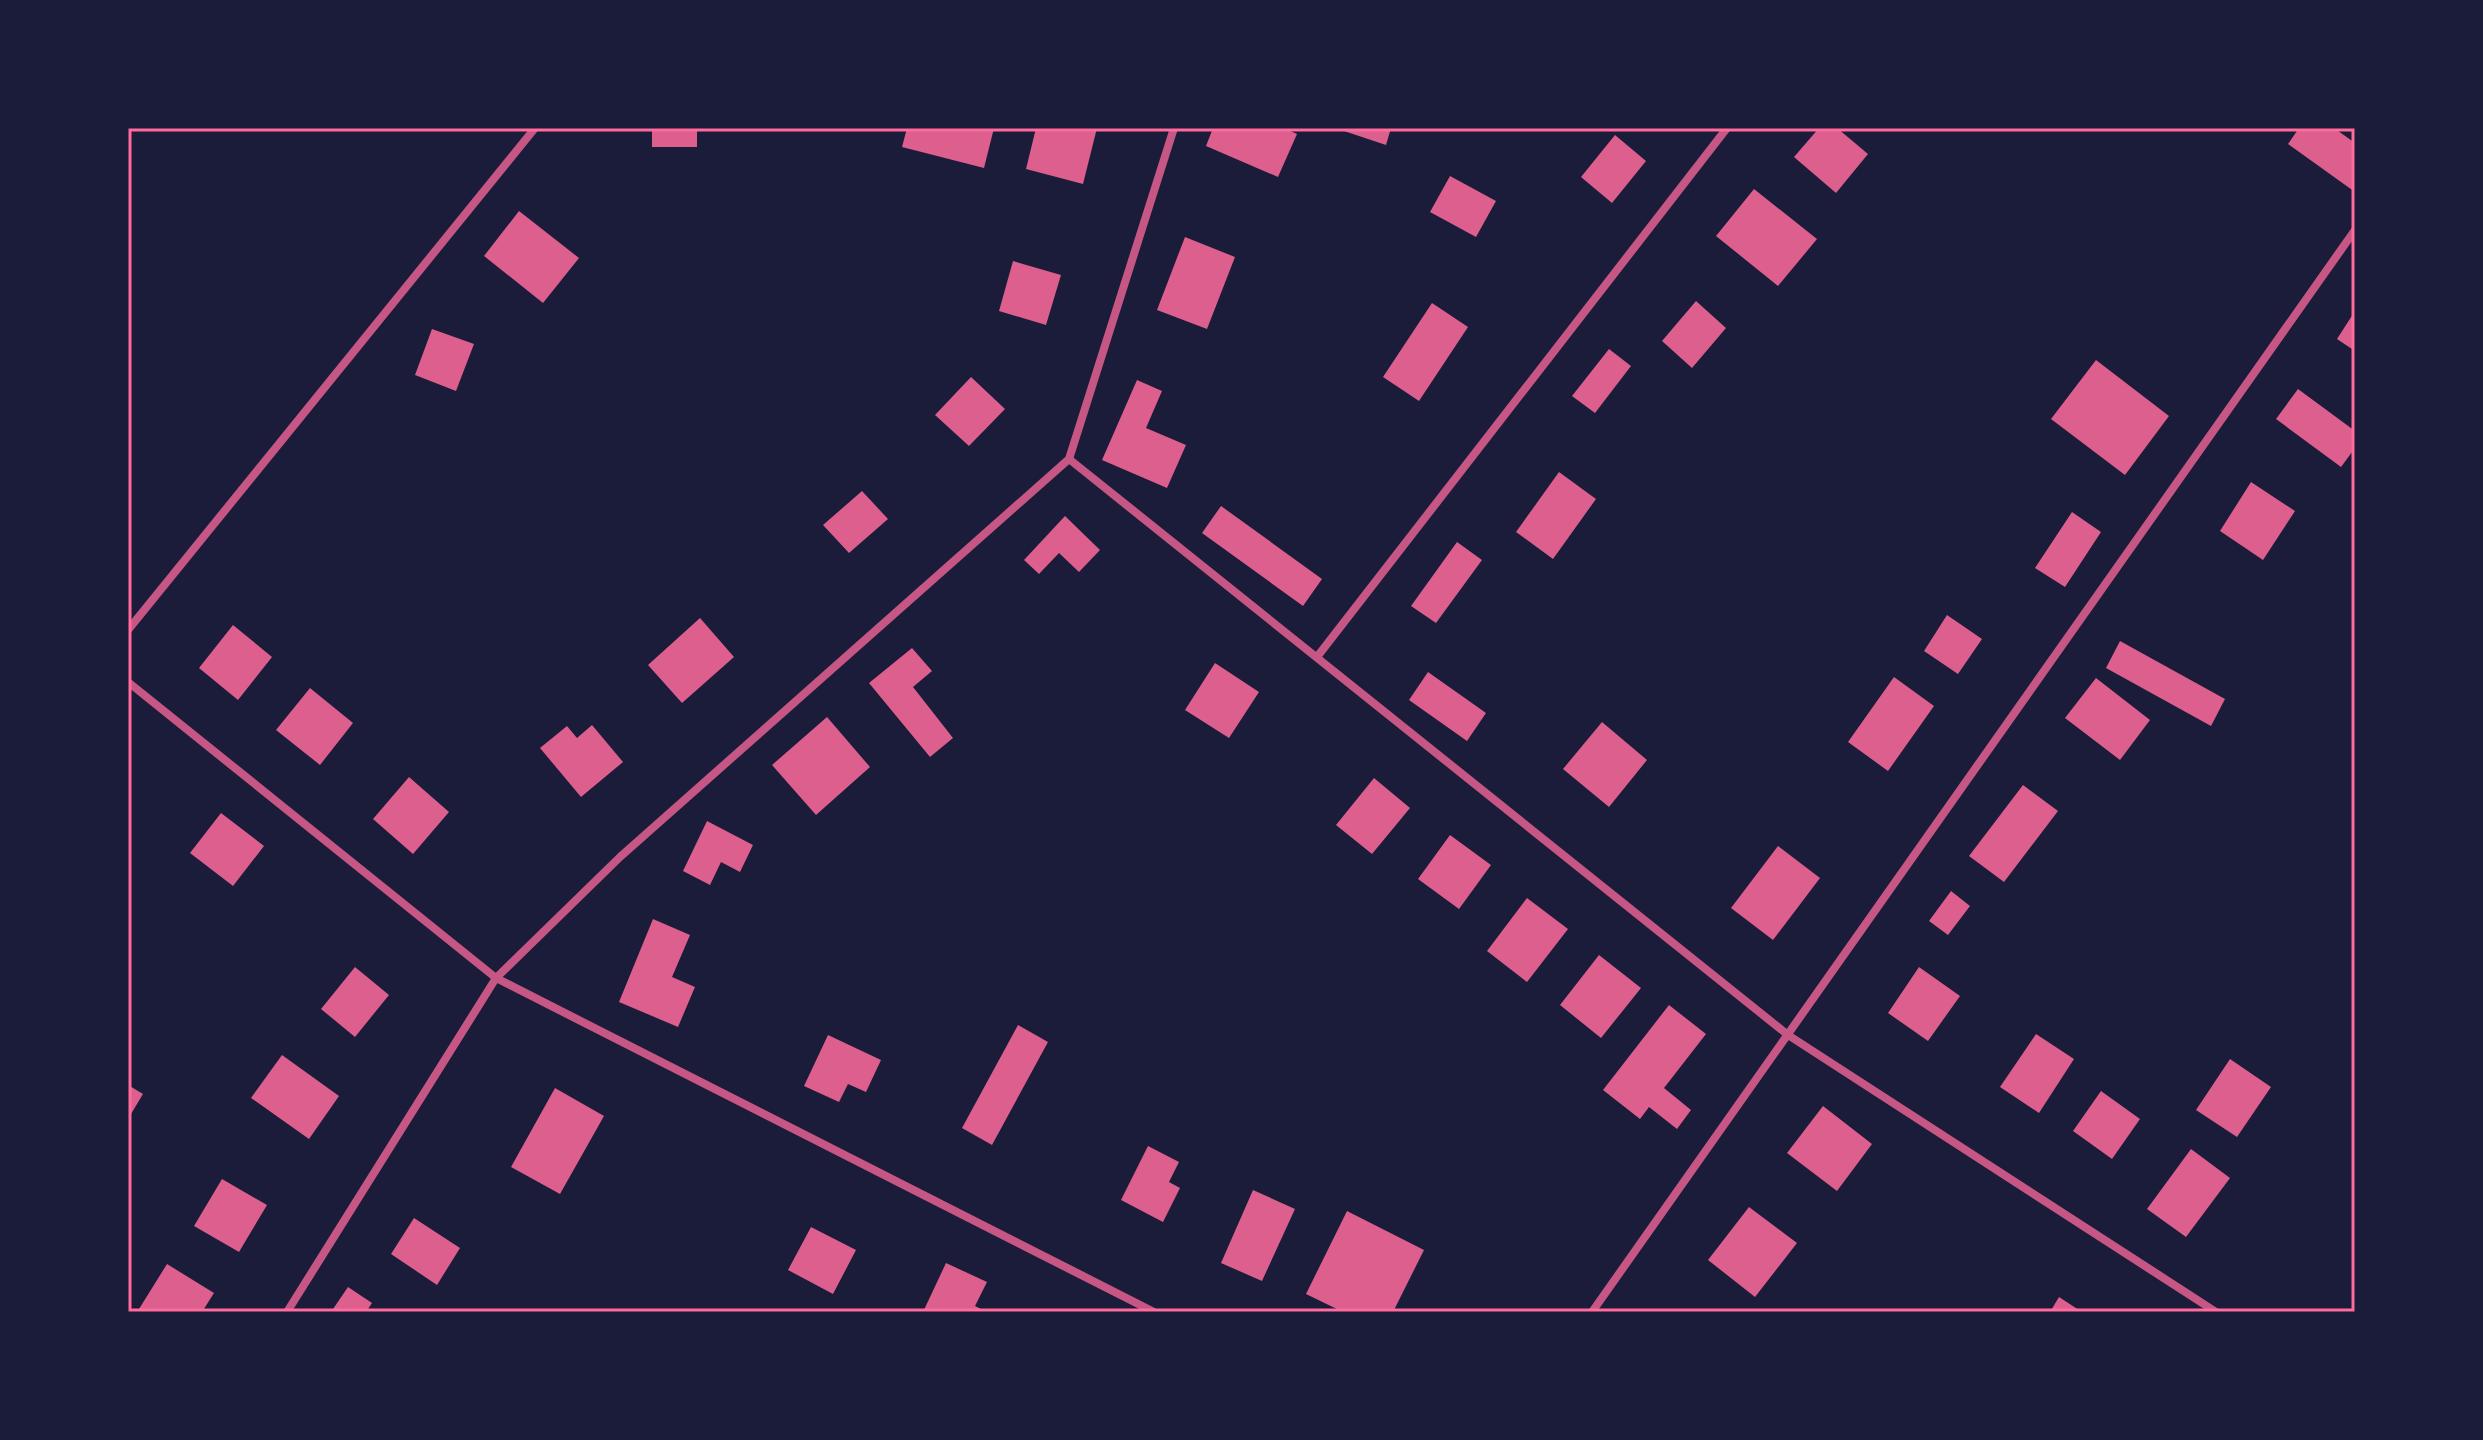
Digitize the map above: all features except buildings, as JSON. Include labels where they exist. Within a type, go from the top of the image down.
[{"type":"street","points":[[128,630],[535,128]]},
{"type":"street","points":[[287,1312],[496,978],[620,857],[1069,459],[1174,128]]},
{"type":"street","points":[[1317,657],[1727,128]]},
{"type":"street","points":[[1592,1312],[2355,230]]},
{"type":"street","points":[[1069,459],[1788,1035],[2216,1312]]},
{"type":"street","points":[[128,682],[496,978],[1154,1312]]}]
